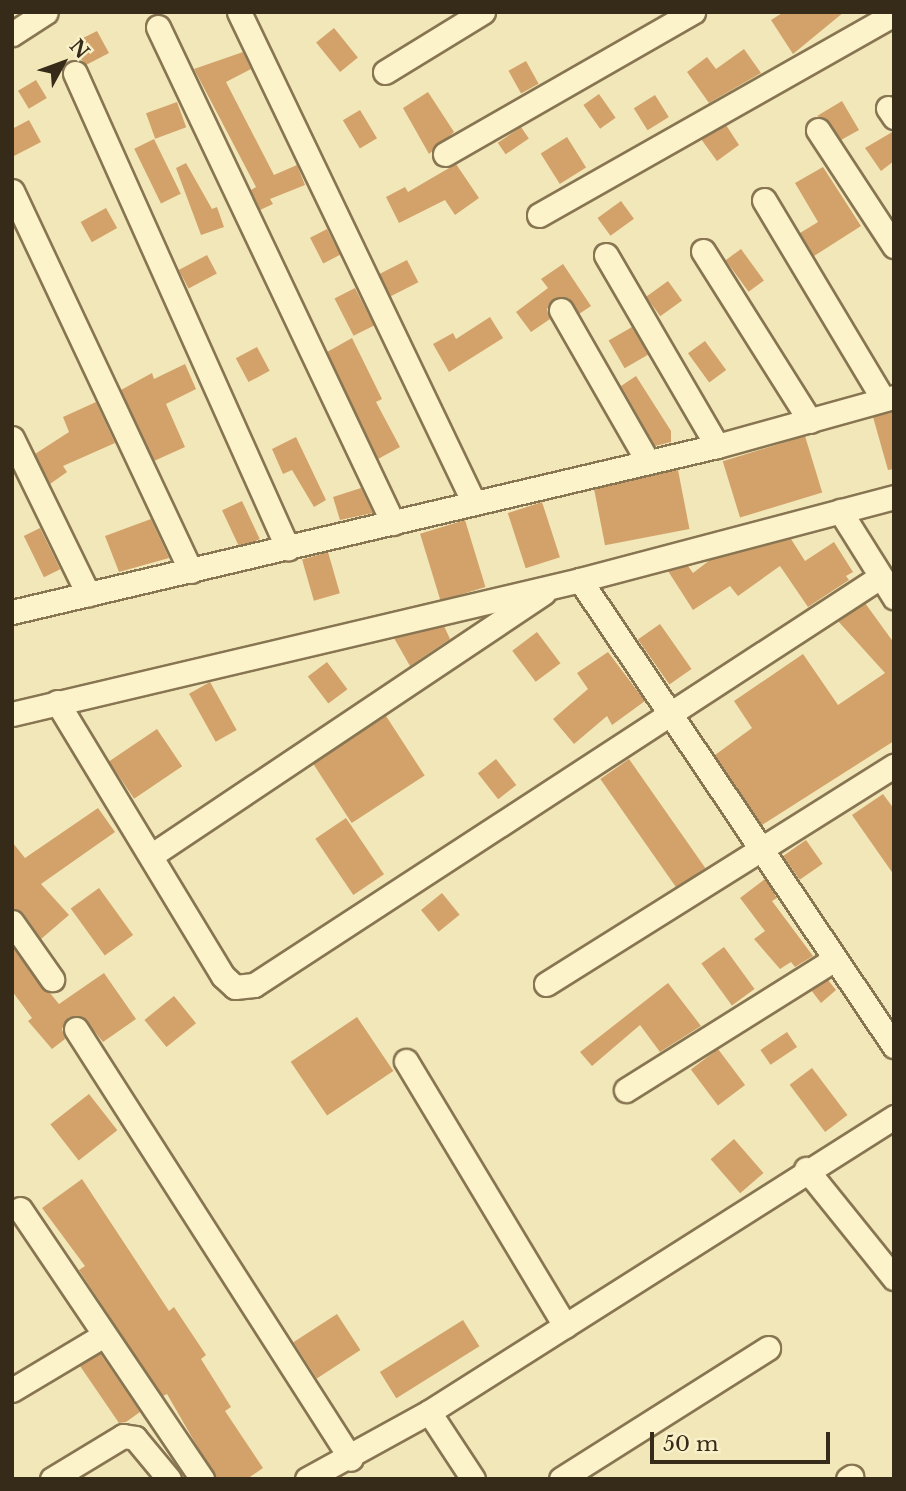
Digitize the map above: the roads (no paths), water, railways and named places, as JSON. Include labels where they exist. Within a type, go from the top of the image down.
[{"type":"street","points":[[12,34],[46,12]]},
{"type":"street","points":[[239,12],[474,503]]},
{"type":"street","points":[[385,72],[483,12]]},
{"type":"street","points":[[445,154],[693,12]]},
{"type":"street","points":[[539,215],[894,14]]},
{"type":"street","points":[[158,27],[393,523]]},
{"type":"street","points":[[75,73],[288,549]]},
{"type":"street","points":[[818,130],[894,246]]},
{"type":"street","points":[[12,191],[191,571]]},
{"type":"street","points":[[12,612],[717,446],[889,398],[764,200]]},
{"type":"street","points":[[703,251],[810,421]]},
{"type":"street","points":[[606,256],[717,446]]},
{"type":"street","points":[[561,310],[648,462]]},
{"type":"street","points":[[12,438],[88,594]]},
{"type":"street","points":[[12,713],[580,580],[894,497]]},
{"type":"street","points":[[839,511],[894,597]]},
{"type":"street","points":[[57,702],[223,976],[235,987],[254,985],[880,577]]},
{"type":"street","points":[[580,580],[667,716],[894,1046]]},
{"type":"street","points":[[152,855],[555,585]]},
{"type":"street","points":[[546,984],[894,766]]},
{"type":"street","points":[[12,922],[52,979]]},
{"type":"street","points":[[626,1090],[833,960]]},
{"type":"street","points":[[76,1029],[351,1459]]},
{"type":"street","points":[[406,1061],[565,1326]]},
{"type":"street","points":[[307,1479],[351,1459],[429,1412],[806,1169],[894,1117]]},
{"type":"street","points":[[806,1169],[894,1279]]},
{"type":"street","points":[[20,1209],[202,1479]]},
{"type":"street","points":[[12,1390],[104,1335]]},
{"type":"street","points":[[561,1479],[768,1349]]},
{"type":"street","points":[[429,1412],[473,1479]]},
{"type":"street","points":[[52,1479],[124,1436],[135,1437],[169,1479]]}]
